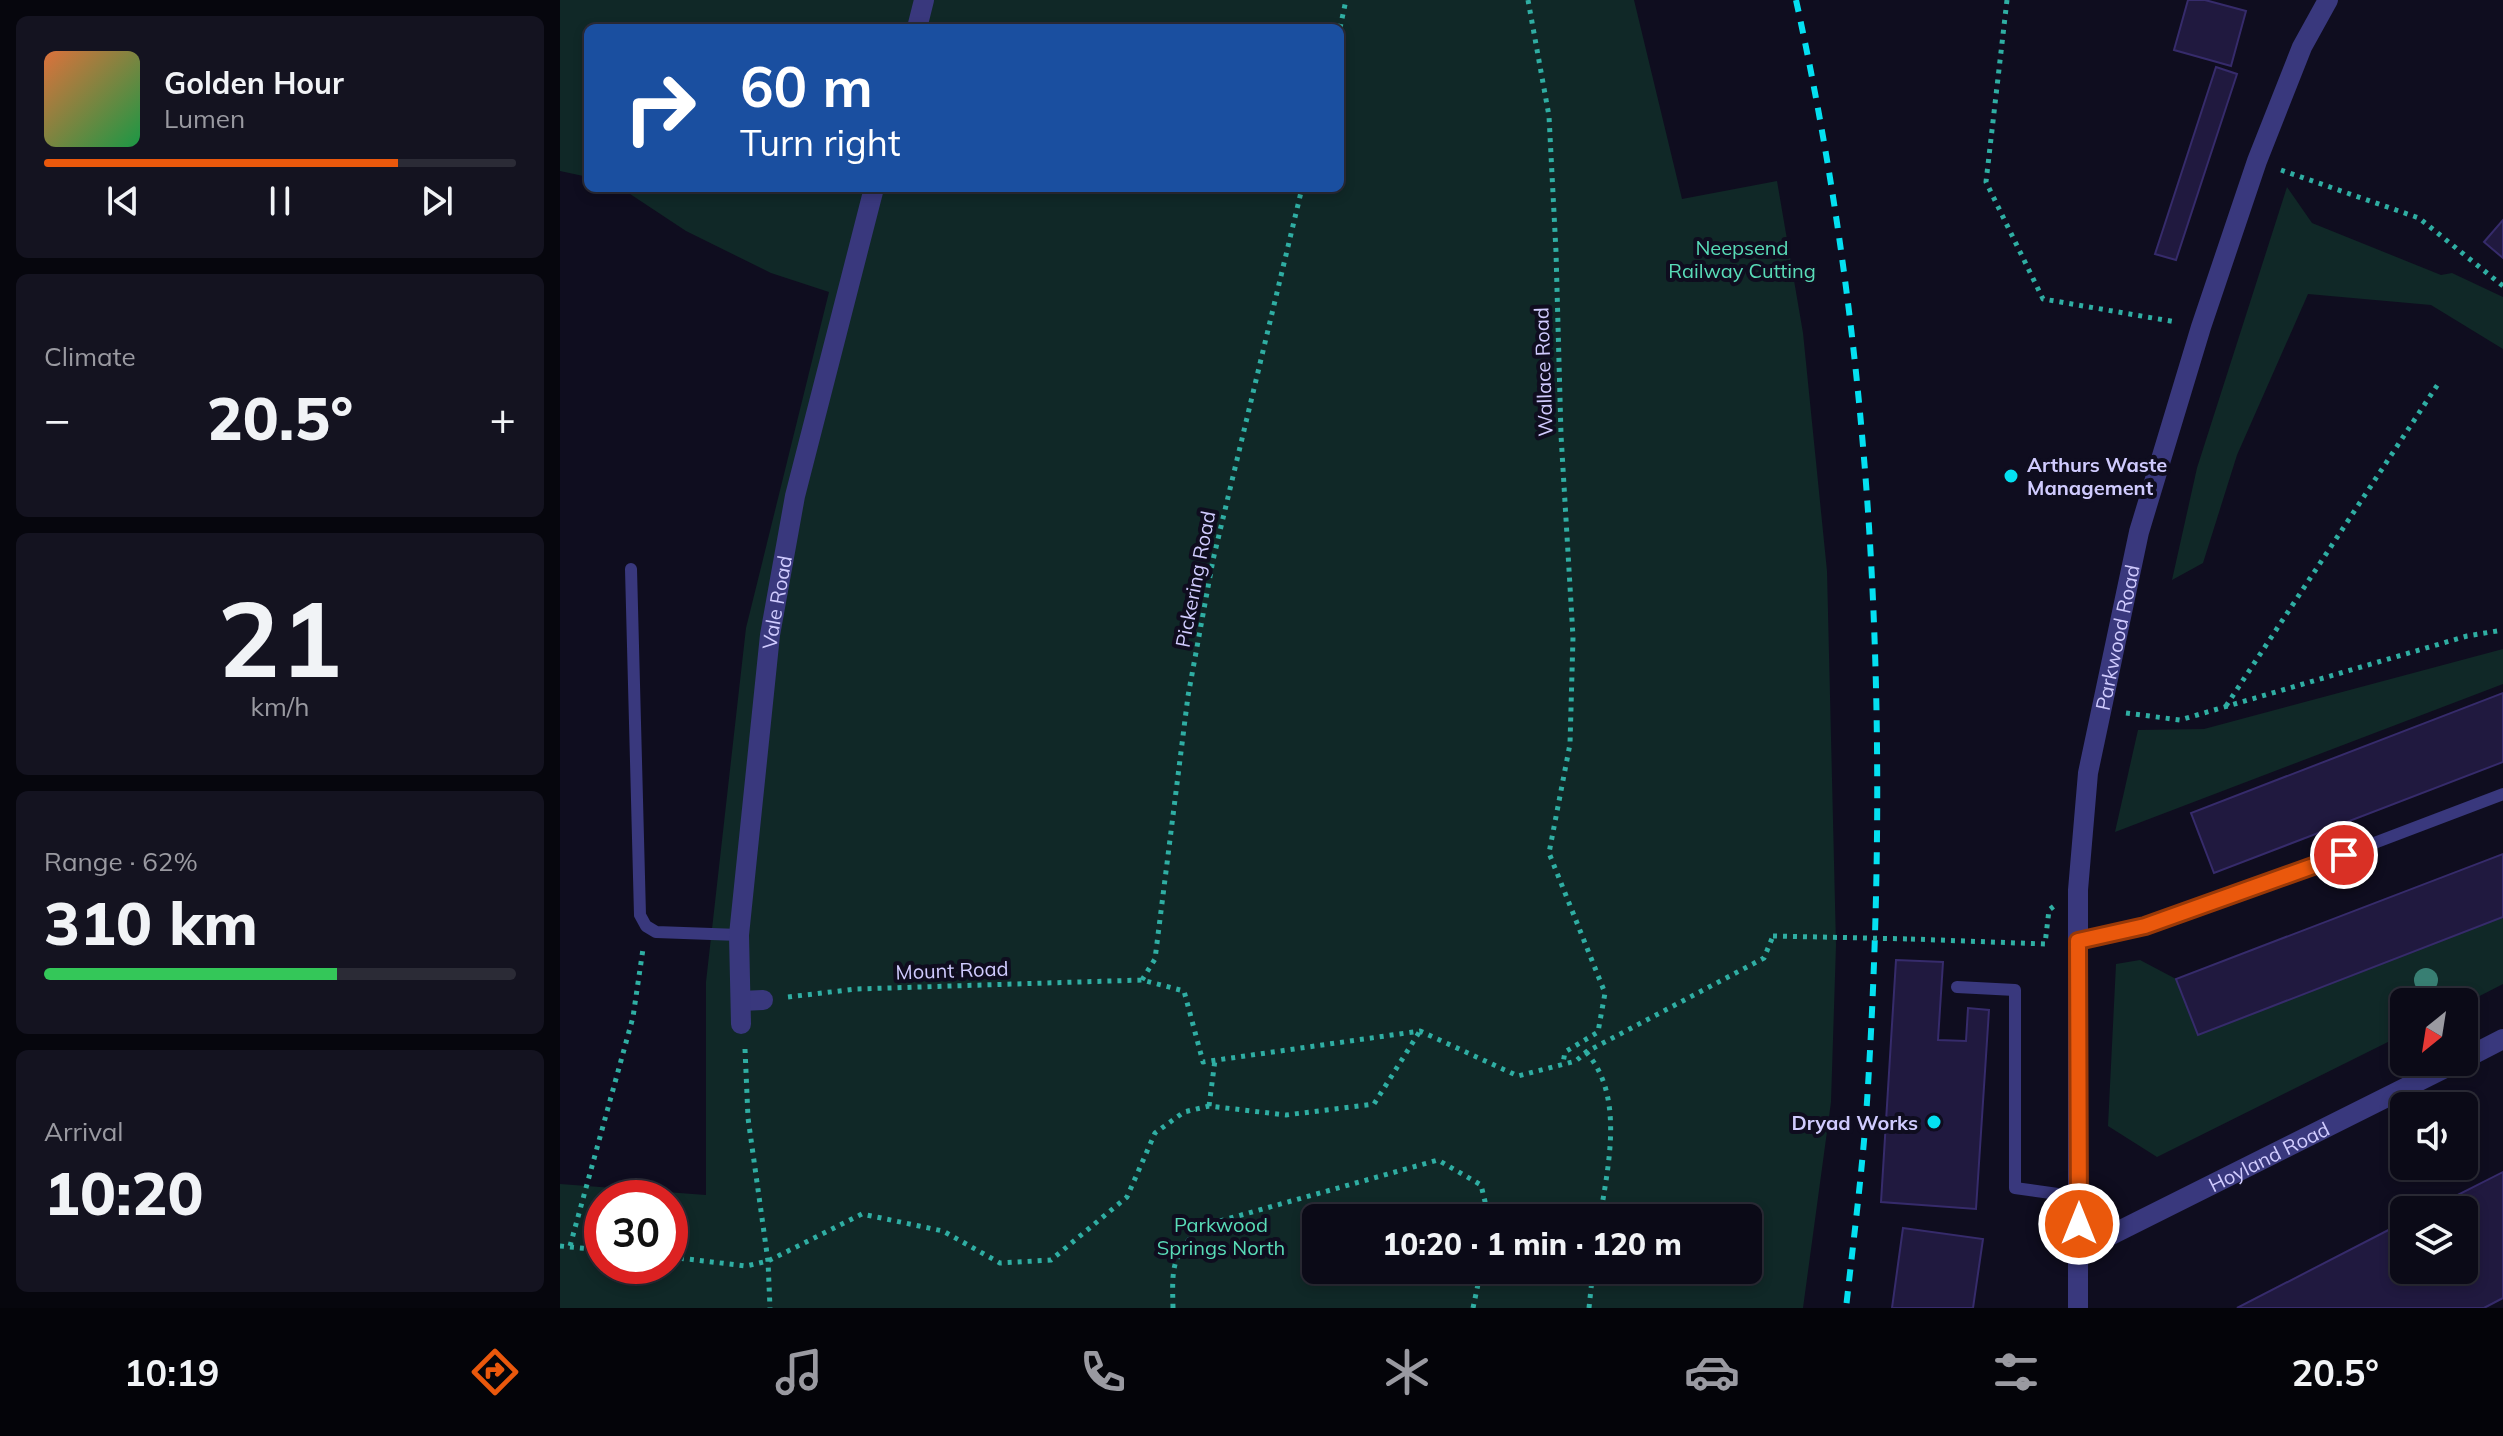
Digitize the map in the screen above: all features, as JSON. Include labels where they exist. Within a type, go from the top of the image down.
[{"type":"street","points":[[918,24],[924,0]]},
{"type":"street","name":"Parkwood Road","points":[[2078,1308],[2078,890],[2088,773],[2139,532],[2201,327],[2257,161],[2302,47],[2328,0]]},
{"type":"street","name":"Vale Road","points":[[741,1024],[739,935],[770,635],[795,496],[873,192]]},
{"type":"street","points":[[741,1001],[763,1000]]},
{"type":"street","points":[[2478,1052],[2503,1039]]},
{"type":"street","name":"Hoyland Road","points":[[2079,1251],[2429,1076]]},
{"type":"lane","points":[[631,569],[640,915],[646,926],[656,932],[739,935]]},
{"type":"lane","points":[[2078,941],[2159,921],[2503,794]]},
{"type":"lane","points":[[1957,987],[2015,990],[2015,1188],[2079,1197]]},
{"type":"path","points":[[1341,24],[1346,0]]},
{"type":"path","name":"Wallace Road","points":[[1528,0],[1549,116],[1561,435],[1573,637],[1570,744],[1549,853],[1605,993],[1598,1032],[1565,1052],[1563,1063]]},
{"type":"path","points":[[2007,0],[1986,182],[2043,299],[2201,327]]},
{"type":"path","points":[[2257,161],[2419,218],[2503,286]]},
{"type":"path","name":"Pickering Road","points":[[1142,980],[1155,959],[1188,696],[1213,560],[1301,192]]},
{"type":"path","points":[[2225,707],[2440,381]]},
{"type":"path","points":[[2101,709],[2180,720],[2467,636],[2503,630]]},
{"type":"path","points":[[1209,1106],[1215,1060],[1420,1031],[1518,1076],[1576,1061],[1586,1052],[1764,958],[1773,936],[2045,944],[2049,910],[2078,890]]},
{"type":"path","points":[[570,1246],[633,1017],[646,926]]},
{"type":"path","name":"Mount Road","points":[[763,1000],[856,989],[1142,980],[1184,991],[1203,1062],[1215,1060]]},
{"type":"path","points":[[741,1024],[748,1118],[768,1261],[770,1308]]},
{"type":"path","points":[[688,1259],[746,1266],[768,1261],[862,1214],[943,1231],[1000,1263],[1051,1260],[1127,1197],[1155,1133],[1184,1112],[1209,1106],[1286,1115],[1374,1104],[1420,1031]]},
{"type":"path","points":[[1586,1052],[1601,1072],[1611,1113],[1602,1204]]},
{"type":"path","points":[[1173,1308],[1172,1271],[1183,1244],[1202,1226],[1438,1160],[1481,1185],[1486,1204]]},
{"type":"path","points":[[560,1246],[584,1248]]},
{"type":"path","points":[[1473,1308],[1478,1284]]},
{"type":"path","points":[[1589,1308],[1592,1284]]},
{"type":"green space","points":[[560,0],[1634,0],[1682,199],[1777,181],[1803,333],[1827,571],[1836,945],[1831,1102],[1803,1308],[560,1308],[560,1184],[584,1186],[584,1284],[688,1284],[688,1194],[706,1195],[706,982],[746,628],[829,292],[771,273],[686,231],[627,192],[1344,192],[1344,24],[584,24],[584,176],[560,171]]},
{"type":"green space","points":[[2287,187],[2312,223],[2441,275],[2452,273],[2503,297],[2503,349],[2431,305],[2308,294],[2237,455],[2203,563],[2172,580],[2197,468]]},
{"type":"green space","points":[[2503,649],[2503,684],[2115,832],[2138,730],[2204,729]]},
{"type":"green space","points":[[2503,917],[2503,984],[2478,997],[2478,988],[2390,988],[2390,1041],[2157,1157],[2108,1126],[2116,964],[2140,960],[2176,979],[2198,1035]]},
{"type":"building","points":[[2188,0],[2205,0],[2246,11],[2231,66],[2174,50]]},
{"type":"building","points":[[2216,67],[2237,74],[2176,260],[2155,254]]},
{"type":"building","points":[[2503,220],[2503,258],[2484,242]]},
{"type":"building","points":[[2503,693],[2503,762],[2214,873],[2191,813]]},
{"type":"building","points":[[2503,854],[2503,917],[2198,1035],[2176,979]]},
{"type":"building","name":"Dryad Works","points":[[1896,960],[1943,962],[1938,1040],[1966,1041],[1968,1008],[1989,1010],[1976,1209],[1881,1202]]},
{"type":"building","points":[[2503,1172],[2503,1298],[2484,1308],[2237,1308],[2390,1229],[2390,1284],[2478,1284],[2478,1196],[2456,1196]]},
{"type":"building","points":[[1903,1228],[1983,1239],[1973,1308],[1892,1308]]},
{"type":"railway","points":[[1796,0],[1823,138],[1845,277],[1871,556],[1877,836],[1873,976],[1866,1117],[1846,1308]]},
{"type":"place","name":"Arthurs Waste Management","points":[[2011,476]]},
{"type":"place","name":"Dryad Works","points":[[1934,1122]]},
{"type":"route","points":[[2079,1224],[2078,941],[2145,926],[2344,855]]},
{"type":"park label","name":"Neepsend Railway Cutting","points":[[1742,258]]},
{"type":"park label","name":"Parkwood Springs North","points":[[1221,1236]]}]
